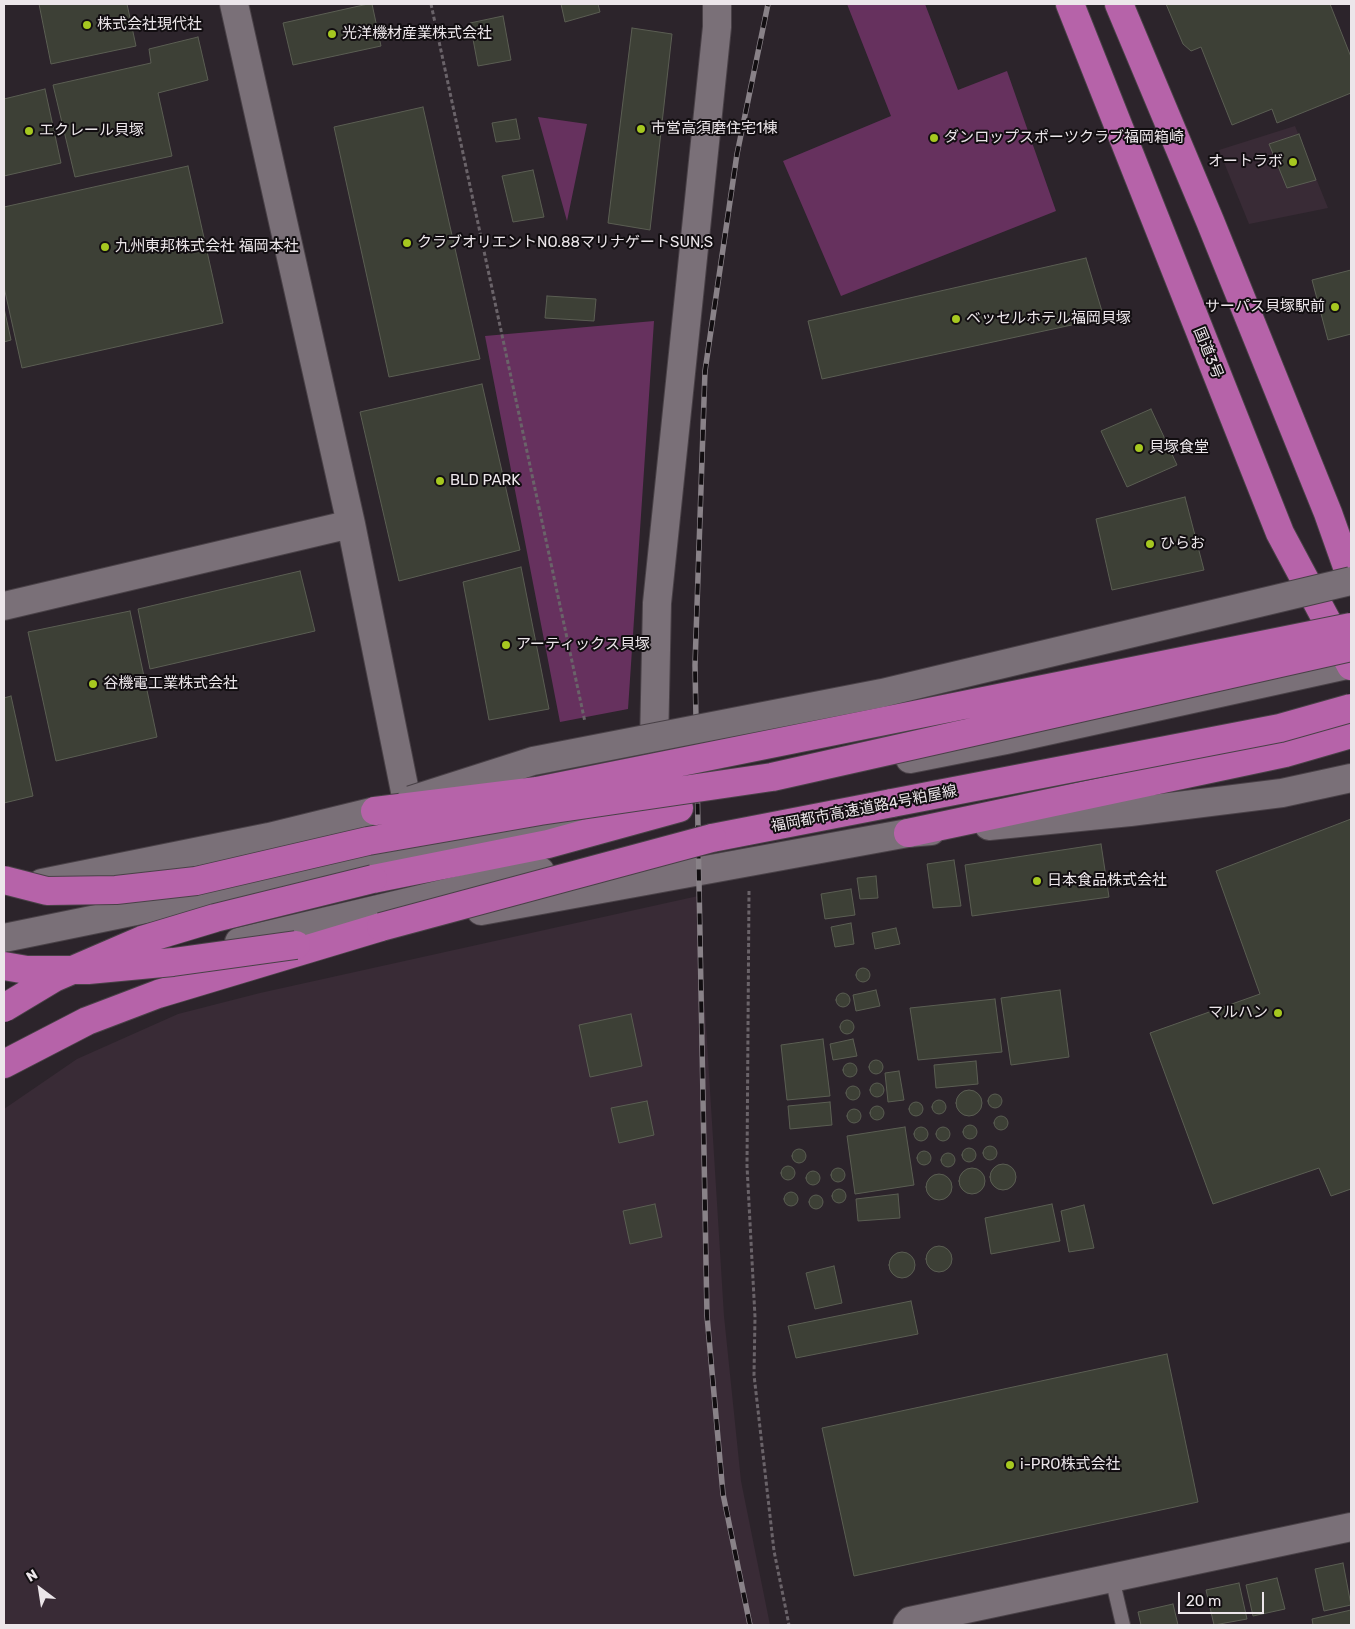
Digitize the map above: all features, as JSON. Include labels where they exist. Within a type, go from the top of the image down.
[{"type":"highway","name":"国道3号","points":[[1070,4],[1280,533],[1351,660]]},
{"type":"highway","points":[[1119,4],[1210,221],[1328,513],[1351,579]]},
{"type":"highway","points":[[375,811],[537,791],[1351,627]]},
{"type":"highway","points":[[4,880],[47,891],[116,890],[196,881],[377,840],[540,811],[772,776],[1351,660]]},
{"type":"highway","name":"福岡都市高速道路4号粕屋線","points":[[381,928],[712,838],[1280,728],[1351,708]]},
{"type":"highway","points":[[908,833],[1285,753],[1351,734]]},
{"type":"highway","points":[[4,1008],[54,978],[142,940],[215,918],[373,879],[548,844],[679,808],[772,776]]},
{"type":"highway","points":[[4,966],[27,970],[88,970],[173,962],[296,945],[381,928]]},
{"type":"highway","points":[[4,1064],[88,1021],[158,994],[381,928]]},
{"type":"street","points":[[234,4],[351,524],[418,854]]},
{"type":"street","points":[[653,805],[657,603],[716,37],[717,4]]},
{"type":"street","points":[[4,606],[351,524]]},
{"type":"street","points":[[4,890],[269,836],[375,811],[533,761],[882,693],[1351,579]]},
{"type":"street","points":[[4,938],[653,805],[774,786],[996,742],[1351,660]]},
{"type":"street","points":[[4,993],[262,937],[689,837],[1199,735],[1351,713]]},
{"type":"street","points":[[305,927],[414,923],[908,833],[1130,812],[1282,793],[1351,778]]},
{"type":"street","points":[[4,1058],[54,1026],[85,1011],[262,937]]},
{"type":"street","points":[[907,1625],[910,1621],[1351,1527]]},
{"type":"lane","points":[[1112,1578],[1123,1625]]},
{"type":"path","points":[[431,4],[586,729]]},
{"type":"path","points":[[748,888],[747,1166],[755,1317],[754,1375],[774,1551],[789,1625]]},
{"type":"shaded area","name":"ダンロップスポーツクラブ福岡箱崎","points":[[847,4],[925,4],[958,90],[1007,71],[1056,211],[841,296],[783,161],[891,116]]},
{"type":"shaded area","points":[[538,117],[587,124],[567,221]]},
{"type":"shaded area","name":"オートラボ","points":[[1295,126],[1328,208],[1249,224],[1219,150]]},
{"type":"shaded area","points":[[654,321],[628,709],[560,722],[485,336]]},
{"type":"shaded area","points":[[698,896],[724,1316],[741,1481],[770,1625],[4,1625],[4,1109],[77,1059],[178,1014],[260,993]]},
{"type":"building","name":"株式会社現代社","points":[[39,4],[127,4],[136,46],[51,64]]},
{"type":"building","name":"光洋機材産業株式会社","points":[[372,4],[381,46],[293,65],[283,23]]},
{"type":"building","points":[[561,4],[598,4],[600,12],[565,22]]},
{"type":"building","points":[[1166,4],[1330,4],[1351,57],[1351,93],[1277,123],[1272,109],[1232,125],[1201,47],[1191,51],[1183,44]]},
{"type":"building","points":[[503,16],[511,60],[478,66],[470,23]]},
{"type":"building","name":"市営高須磨住宅1棟","points":[[632,28],[672,34],[650,230],[608,223]]},
{"type":"building","points":[[198,37],[208,80],[158,93],[172,156],[75,177],[53,85],[151,63],[149,49]]},
{"type":"building","name":"エクレール貝塚","points":[[45,89],[61,163],[4,176],[4,99]]},
{"type":"building","name":"クラブオリエントNO.88マリナゲートSUN,S","points":[[423,107],[480,359],[389,377],[334,127]]},
{"type":"building","points":[[516,119],[520,139],[496,142],[492,123]]},
{"type":"building","name":"オートラボ","points":[[1299,134],[1316,180],[1287,188],[1269,144]]},
{"type":"building","name":"九州東邦株式会社 福岡本社","points":[[188,166],[223,323],[22,368],[4,287],[4,207]]},
{"type":"building","points":[[533,170],[544,217],[513,222],[502,176]]},
{"type":"building","name":"ベッセルホテル福岡貝塚","points":[[1086,258],[1104,318],[822,379],[808,321]]},
{"type":"building","name":"サーパス貝塚駅前","points":[[1351,270],[1351,334],[1328,340],[1312,280]]},
{"type":"building","points":[[547,296],[596,299],[594,321],[545,318]]},
{"type":"building","points":[[4,308],[11,340],[4,342]]},
{"type":"building","name":"BLD PARK","points":[[482,384],[520,550],[399,581],[360,412]]},
{"type":"building","name":"貝塚食堂","points":[[1151,409],[1177,465],[1127,487],[1101,431]]},
{"type":"building","name":"ひらお","points":[[1185,497],[1204,570],[1112,590],[1096,519]]},
{"type":"building","name":"アーティックス貝塚","points":[[521,567],[549,709],[489,720],[463,582]]},
{"type":"building","name":"谷機電工業株式会社","points":[[300,571],[315,631],[150,669],[138,609]]},
{"type":"building","name":"谷機電工業株式会社","points":[[130,611],[157,737],[56,761],[28,632]]},
{"type":"building","points":[[11,696],[33,796],[4,803],[4,698]]},
{"type":"building","name":"マルハン","points":[[1351,819],[1351,1189],[1331,1196],[1319,1168],[1213,1204],[1150,1033],[1260,994],[1216,871]]},
{"type":"building","name":"日本食品株式会社","points":[[1101,844],[1109,897],[972,916],[965,865]]},
{"type":"building","points":[[954,860],[961,906],[933,908],[927,864]]},
{"type":"building","points":[[876,876],[878,898],[860,899],[857,878]]},
{"type":"building","points":[[851,889],[855,915],[825,919],[821,894]]},
{"type":"building","points":[[851,923],[854,944],[835,947],[831,927]]},
{"type":"building","points":[[896,928],[900,944],[875,949],[872,933]]},
{"type":"building","points":[[860,968],[866,968],[870,975],[866,982],[860,982],[856,978],[856,972]]},
{"type":"building","points":[[876,990],[880,1006],[856,1011],[853,995]]},
{"type":"building","points":[[1060,990],[1069,1057],[1011,1065],[1001,998]]},
{"type":"building","points":[[840,993],[846,993],[850,1000],[846,1007],[840,1007],[836,1003],[836,997]]},
{"type":"building","points":[[995,999],[1002,1052],[918,1060],[910,1008]]},
{"type":"building","points":[[631,1014],[642,1066],[590,1077],[579,1025]]},
{"type":"building","points":[[844,1020],[850,1020],[854,1027],[850,1034],[844,1034],[840,1030],[840,1024]]},
{"type":"building","points":[[823,1039],[830,1096],[787,1100],[781,1045]]},
{"type":"building","points":[[853,1039],[857,1056],[833,1060],[830,1044]]},
{"type":"building","points":[[873,1060],[879,1060],[883,1067],[879,1074],[873,1074],[869,1070],[869,1064]]},
{"type":"building","points":[[976,1061],[978,1084],[936,1088],[934,1065]]},
{"type":"building","points":[[847,1063],[853,1063],[857,1070],[853,1077],[847,1077],[843,1073],[843,1067]]},
{"type":"building","points":[[899,1071],[904,1100],[888,1102],[885,1073]]},
{"type":"building","points":[[874,1083],[880,1083],[884,1090],[880,1097],[874,1097],[870,1093],[870,1087]]},
{"type":"building","points":[[850,1086],[856,1086],[860,1093],[856,1100],[850,1100],[846,1096],[846,1090]]},
{"type":"building","points":[[969,1090],[978,1094],[982,1103],[978,1112],[969,1116],[960,1112],[956,1103],[960,1094]]},
{"type":"building","points":[[992,1094],[998,1094],[1002,1101],[998,1108],[992,1108],[988,1104],[988,1098]]},
{"type":"building","points":[[936,1100],[942,1100],[946,1107],[942,1114],[936,1114],[932,1110],[932,1104]]},
{"type":"building","points":[[647,1101],[654,1135],[619,1143],[611,1108]]},
{"type":"building","points":[[830,1102],[832,1125],[790,1129],[788,1106]]},
{"type":"building","points":[[913,1102],[919,1102],[923,1109],[919,1116],[913,1116],[909,1112],[909,1106]]},
{"type":"building","points":[[874,1106],[880,1106],[884,1113],[880,1120],[874,1120],[870,1116],[870,1110]]},
{"type":"building","points":[[851,1109],[857,1109],[861,1116],[857,1123],[851,1123],[847,1119],[847,1113]]},
{"type":"building","points":[[998,1116],[1004,1116],[1008,1123],[1004,1130],[998,1130],[994,1126],[994,1120]]},
{"type":"building","points":[[967,1125],[973,1125],[977,1132],[973,1139],[967,1139],[963,1135],[963,1129]]},
{"type":"building","points":[[905,1127],[914,1185],[855,1194],[847,1136]]},
{"type":"building","points":[[918,1127],[924,1127],[928,1134],[924,1141],[918,1141],[914,1137],[914,1131]]},
{"type":"building","points":[[940,1127],[946,1127],[950,1134],[946,1141],[940,1141],[936,1137],[936,1131]]},
{"type":"building","points":[[987,1146],[993,1146],[997,1153],[993,1160],[987,1160],[983,1156],[983,1150]]},
{"type":"building","points":[[966,1148],[972,1148],[976,1155],[972,1162],[966,1162],[962,1158],[962,1152]]},
{"type":"building","points":[[796,1149],[802,1149],[806,1156],[802,1163],[796,1163],[792,1159],[792,1153]]},
{"type":"building","points":[[921,1151],[927,1151],[931,1158],[927,1165],[921,1165],[917,1161],[917,1155]]},
{"type":"building","points":[[945,1153],[951,1153],[955,1160],[951,1167],[945,1167],[941,1163],[941,1157]]},
{"type":"building","points":[[1003,1164],[1012,1168],[1016,1177],[1012,1186],[1003,1190],[994,1186],[990,1177],[994,1168]]},
{"type":"building","points":[[785,1166],[791,1166],[795,1173],[791,1180],[785,1180],[781,1176],[781,1170]]},
{"type":"building","points":[[835,1168],[841,1168],[845,1175],[841,1182],[835,1182],[831,1178],[831,1172]]},
{"type":"building","points":[[972,1168],[981,1172],[985,1181],[981,1190],[972,1194],[963,1190],[959,1181],[963,1172]]},
{"type":"building","points":[[810,1171],[816,1171],[820,1178],[816,1185],[810,1185],[806,1181],[806,1175]]},
{"type":"building","points":[[939,1174],[948,1178],[952,1187],[948,1196],[939,1200],[930,1196],[926,1187],[930,1178]]},
{"type":"building","points":[[836,1189],[842,1189],[846,1196],[842,1203],[836,1203],[832,1199],[832,1193]]},
{"type":"building","points":[[788,1192],[794,1192],[798,1199],[794,1206],[788,1206],[784,1202],[784,1196]]},
{"type":"building","points":[[898,1194],[900,1218],[858,1221],[856,1199]]},
{"type":"building","points":[[813,1195],[819,1195],[823,1202],[819,1209],[813,1209],[809,1205],[809,1199]]},
{"type":"building","points":[[655,1204],[662,1237],[630,1244],[623,1211]]},
{"type":"building","points":[[1052,1204],[1060,1241],[991,1254],[985,1218]]},
{"type":"building","points":[[1084,1205],[1094,1248],[1069,1252],[1061,1211]]},
{"type":"building","points":[[939,1246],[948,1250],[952,1259],[948,1268],[939,1272],[930,1268],[926,1259],[930,1250]]},
{"type":"building","points":[[902,1252],[911,1256],[915,1265],[911,1274],[902,1278],[893,1274],[889,1265],[893,1256]]},
{"type":"building","points":[[834,1266],[842,1303],[815,1309],[806,1273]]},
{"type":"building","points":[[911,1301],[918,1334],[796,1358],[788,1326]]},
{"type":"building","name":"i-PRO株式会社","points":[[1167,1354],[1198,1502],[854,1576],[822,1428]]},
{"type":"building","points":[[1343,1563],[1351,1605],[1324,1611],[1315,1569]]},
{"type":"building","points":[[1277,1578],[1285,1609],[1253,1616],[1246,1585]]},
{"type":"building","points":[[1239,1583],[1247,1619],[1214,1625],[1206,1590]]},
{"type":"building","points":[[1173,1604],[1178,1625],[1141,1625],[1138,1612]]},
{"type":"building","points":[[1351,1610],[1351,1625],[1313,1625],[1312,1619]]},
{"type":"railway","points":[[750,1625],[723,1494],[707,1316],[695,665],[705,371],[737,154],[768,4]]},
{"type":"place","name":"株式会社現代社","points":[[87,25]]},
{"type":"place","name":"光洋機材産業株式会社","points":[[332,34]]},
{"type":"place","name":"市営高須磨住宅1棟","points":[[641,129]]},
{"type":"place","name":"エクレール貝塚","points":[[29,131]]},
{"type":"place","name":"ダンロップスポーツクラブ福岡箱崎","points":[[934,138]]},
{"type":"place","name":"オートラボ","points":[[1293,162]]},
{"type":"place","name":"クラブオリエントNO.88マリナゲートSUN,S","points":[[407,243]]},
{"type":"place","name":"九州東邦株式会社 福岡本社","points":[[105,247]]},
{"type":"place","name":"サーパス貝塚駅前","points":[[1335,307]]},
{"type":"place","name":"ベッセルホテル福岡貝塚","points":[[956,319]]},
{"type":"place","name":"貝塚食堂","points":[[1139,448]]},
{"type":"place","name":"BLD PARK","points":[[440,481]]},
{"type":"place","name":"ひらお","points":[[1150,544]]},
{"type":"place","name":"アーティックス貝塚","points":[[506,645]]},
{"type":"place","name":"谷機電工業株式会社","points":[[93,684]]},
{"type":"place","name":"日本食品株式会社","points":[[1037,881]]},
{"type":"place","name":"マルハン","points":[[1278,1013]]},
{"type":"place","name":"i-PRO株式会社","points":[[1010,1465]]}]
